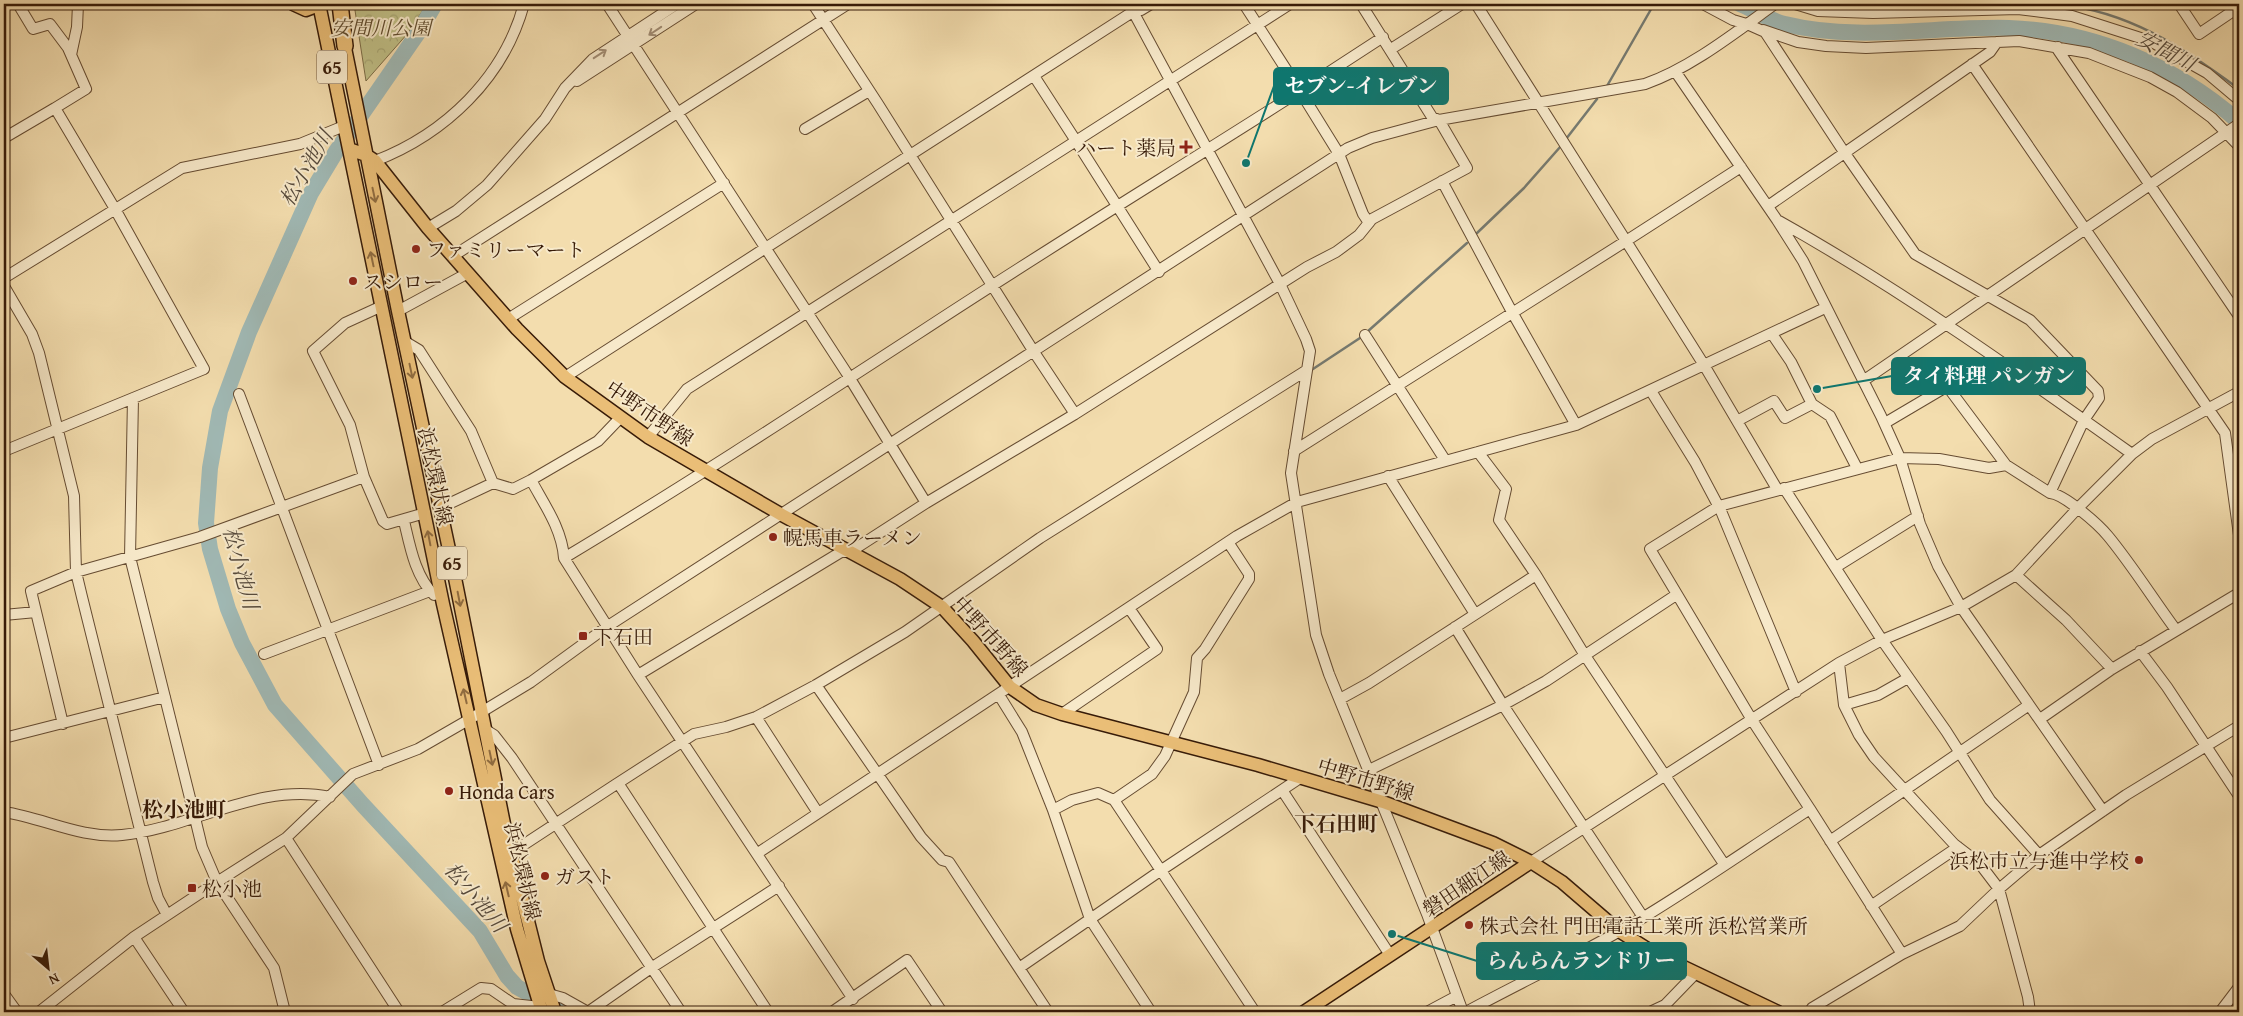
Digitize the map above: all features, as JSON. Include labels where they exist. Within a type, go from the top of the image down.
[{"type":"highway","points":[[340,4],[345,46]]},
{"type":"main road","points":[[293,4],[306,10],[319,4]]},
{"type":"main road","name":"浜松環状線","points":[[319,4],[443,604],[517,929],[541,1010]]},
{"type":"main road","name":"浜松環状線","points":[[335,4],[361,130],[371,158],[404,341],[521,900],[555,1012]]},
{"type":"main road","points":[[349,149],[371,158]]},
{"type":"main road","name":"中野市野線","points":[[371,158],[428,228],[508,319],[565,377],[648,437],[782,515],[900,579],[942,607],[973,641],[1010,687],[1036,705],[1062,714],[1171,742],[1382,802],[1493,843],[1531,862]]},
{"type":"main road","name":"磐田細江線","points":[[1304,1012],[1531,862],[1562,882],[1619,931],[1654,953],[1778,1012]]},
{"type":"street","points":[[5,135],[86,90],[70,55],[50,24],[33,29],[18,4]]},
{"type":"street","points":[[70,55],[77,27],[78,4]]},
{"type":"street","points":[[371,158],[391,155],[433,132],[454,114],[487,79],[504,53],[524,4]]},
{"type":"street","points":[[608,4],[676,113],[724,183],[850,380],[926,503]]},
{"type":"street","points":[[631,40],[677,4]]},
{"type":"street","points":[[428,228],[456,211],[487,185],[545,119],[565,88],[593,59],[696,4]]},
{"type":"street","points":[[813,4],[1075,414]]},
{"type":"street","points":[[453,256],[848,4]]},
{"type":"street","points":[[565,377],[1034,76],[1132,8],[1141,10],[1151,4]]},
{"type":"street","points":[[1244,4],[1339,154],[1363,214],[1369,222]]},
{"type":"street","points":[[648,437],[687,389],[1290,4]]},
{"type":"street","points":[[638,675],[841,552],[850,552],[926,503],[1075,414],[1307,267],[1336,252],[1359,235],[1372,219],[1467,168],[1439,120],[1432,117],[1383,36],[1361,4]]},
{"type":"street","points":[[1391,49],[1462,4]]},
{"type":"street","points":[[1476,4],[1704,365],[1737,421],[1781,488],[1836,567],[1882,640],[1946,731],[1958,753],[1990,800],[2039,855]]},
{"type":"street","points":[[1703,4],[1733,20],[1798,42],[1826,46],[1866,48],[2019,41],[2089,53],[2150,77],[2177,92],[2212,118],[2239,146]]},
{"type":"street","points":[[39,1012],[134,937],[286,838],[353,774],[418,749],[531,682],[608,626],[1339,154],[1372,138],[1439,120],[1645,84],[1675,71],[1748,24],[1775,4]]},
{"type":"street","points":[[1795,4],[1818,10],[1845,12],[2018,9],[2072,16],[2150,41],[2207,73],[2239,100]]},
{"type":"street","points":[[2179,4],[2199,34],[2239,6]]},
{"type":"street","points":[[1132,8],[1280,284],[1310,351],[1291,473],[1297,502],[1316,636],[1464,1012],[1566,962],[1643,917],[1810,809]]},
{"type":"street","points":[[1748,24],[1765,32],[1844,152],[1915,254],[2030,320],[2098,391],[2100,398],[2084,420],[2050,493]]},
{"type":"street","points":[[564,558],[705,471],[816,398],[850,380],[920,332],[1208,150],[1383,36]]},
{"type":"street","points":[[1768,206],[1990,52],[1997,42]]},
{"type":"street","points":[[2058,47],[2239,316]]},
{"type":"street","points":[[1972,64],[2225,434],[2239,535]]},
{"type":"street","points":[[1675,71],[1768,206],[1803,261],[1825,308],[1885,423],[1900,458],[1918,516],[1938,566],[1961,607],[2103,811]]},
{"type":"street","points":[[1034,76],[1159,272]]},
{"type":"street","points":[[805,130],[868,91]]},
{"type":"street","points":[[4,451],[204,369],[115,209],[55,108]]},
{"type":"street","points":[[1862,381],[1949,324],[2239,124]]},
{"type":"street","points":[[4,278],[182,168],[300,144],[344,127]]},
{"type":"street","points":[[1294,452],[1741,167]]},
{"type":"street","points":[[1442,181],[1512,312],[1576,425]]},
{"type":"street","points":[[508,319],[724,183]]},
{"type":"street","points":[[1777,220],[1842,256],[1949,324],[2132,454]]},
{"type":"street","points":[[398,311],[468,273]]},
{"type":"street","points":[[4,286],[32,334],[39,353],[74,496],[76,572],[158,898],[167,915]]},
{"type":"street","points":[[382,306],[345,322],[313,351],[350,425],[364,477],[383,521],[387,524],[424,513]]},
{"type":"street","points":[[758,853],[1228,542],[1266,518],[1297,502],[1576,425],[1825,308]]},
{"type":"street","points":[[1772,334],[1791,362],[1812,404],[1830,416],[1857,468]]},
{"type":"street","points":[[1365,335],[1446,460]]},
{"type":"street","points":[[404,341],[419,350],[471,431],[493,483]]},
{"type":"street","points":[[1885,423],[1995,358]]},
{"type":"street","points":[[511,853],[694,734],[726,727],[756,717],[816,685],[905,632],[1040,538],[1307,370]]},
{"type":"street","points":[[1947,386],[2006,466],[2050,493],[2056,493],[2107,534],[2176,630]]},
{"type":"street","points":[[1651,391],[1695,462],[1718,506],[1796,692]]},
{"type":"street","points":[[1531,862],[1839,663],[1882,640],[1961,607],[2016,575],[2077,508],[2132,454],[2152,439],[2239,392]]},
{"type":"street","points":[[238,394],[379,765]]},
{"type":"street","points":[[134,398],[130,557],[194,818],[202,847],[217,882],[274,968],[285,1012]]},
{"type":"street","points":[[1737,421],[1774,401],[1785,418],[1812,404]]},
{"type":"street","points":[[440,508],[493,483],[514,489],[598,442],[620,418]]},
{"type":"street","points":[[1478,452],[1506,489],[1499,520],[1536,575],[1584,654],[1724,864]]},
{"type":"street","points":[[1902,954],[1752,720],[1676,595],[1650,548],[1718,506],[1900,458],[1939,460],[1989,468],[2006,466]]},
{"type":"street","points":[[1388,476],[1475,614]]},
{"type":"street","points":[[63,724],[31,590],[76,572],[200,537],[364,477]]},
{"type":"street","points":[[531,480],[560,535],[563,543],[564,558],[638,675],[758,853],[853,999]]},
{"type":"street","points":[[1836,567],[1918,516]]},
{"type":"street","points":[[404,520],[413,557],[430,592],[443,604]]},
{"type":"street","points":[[1114,800],[1152,774],[1165,756],[1194,692],[1197,658],[1205,649],[1249,579],[1249,574],[1228,542]]},
{"type":"street","points":[[1340,699],[1369,684],[1536,575]]},
{"type":"street","points":[[2016,575],[2066,620],[2112,669]]},
{"type":"street","points":[[264,654],[430,592]]},
{"type":"street","points":[[2040,719],[2140,651],[2239,593]]},
{"type":"street","points":[[1369,770],[1503,705],[1546,681],[1584,654],[1676,595]]},
{"type":"street","points":[[1062,714],[1157,649],[1129,608]]},
{"type":"street","points":[[4,615],[36,612]]},
{"type":"street","points":[[1455,627],[1503,705],[1643,917]]},
{"type":"street","points":[[2140,651],[2167,687],[2239,796]]},
{"type":"street","points":[[1839,663],[1844,705],[1858,734],[1874,757],[1958,847],[1980,864],[1999,889],[2028,997],[2030,1012]]},
{"type":"street","points":[[1844,705],[1878,695],[1908,678]]},
{"type":"street","points":[[816,685],[921,837],[942,860],[949,862],[1048,1012]]},
{"type":"street","points":[[999,695],[1022,732],[1054,810],[1090,919],[1151,1012]]},
{"type":"street","points":[[4,738],[165,698]]},
{"type":"street","points":[[1830,841],[2029,705]]},
{"type":"street","points":[[756,717],[818,813]]},
{"type":"street","points":[[1810,1012],[1812,1008],[1902,954],[1960,926],[2039,855],[2205,745],[2239,726]]},
{"type":"street","points":[[486,730],[494,735],[512,758],[681,1012]]},
{"type":"street","points":[[1019,968],[1300,778]]},
{"type":"street","points":[[618,784],[768,1012]]},
{"type":"street","points":[[1282,790],[1390,955]]},
{"type":"street","points":[[4,812],[74,831],[113,835],[141,833],[270,796],[333,793]]},
{"type":"street","points":[[1054,810],[1072,800],[1098,794],[1114,800],[1255,1012]]},
{"type":"street","points":[[286,838],[399,1012]]},
{"type":"street","points":[[1870,906],[1958,847]]},
{"type":"street","points":[[549,994],[563,998],[588,1012],[651,968],[779,886]]},
{"type":"street","points":[[134,937],[184,1012]]},
{"type":"street","points":[[832,1012],[907,960],[942,1012]]},
{"type":"street","points":[[1650,1012],[1667,1008],[1695,974]]},
{"type":"street","points":[[2220,1012],[2239,987]]},
{"type":"street","points":[[442,1012],[481,988],[491,989],[513,1004],[541,1010]]},
{"type":"street","points":[[4,994],[17,1012]]},
{"type":"street","points":[[1427,1012],[1457,996]]},
{"type":"green space","name":"安間川公園","points":[[354,4],[427,4],[408,33],[366,81]]},
{"type":"waterway","name":"松小池川","points":[[435,4],[420,30],[337,150],[311,193],[249,332],[220,411],[210,468],[206,523],[210,549],[228,609],[242,643],[275,705],[363,805],[480,931],[507,976],[517,987],[562,1012]]},
{"type":"waterway","points":[[1607,86],[1654,4]]},
{"type":"waterway","name":"安間川","points":[[1740,4],[1779,23],[1840,32],[1868,33],[2009,28],[2072,36],[2103,44],[2161,68],[2215,102],[2239,122]]},
{"type":"waterway","points":[[1856,4],[1922,4]]},
{"type":"waterway","points":[[2056,4],[2107,14],[2154,33],[2197,59],[2239,89]]},
{"type":"waterway","points":[[1566,139],[1597,99]]},
{"type":"waterway","points":[[1477,233],[1524,188],[1561,146]]},
{"type":"waterway","points":[[1367,332],[1467,243]]},
{"type":"waterway","points":[[1313,369],[1363,336]]},
{"type":"place","name":"ハート薬局","points":[[1186,147]]},
{"type":"place","name":"セブン-イレブン","points":[[1246,163]]},
{"type":"place","name":"ファミリーマート","points":[[416,249]]},
{"type":"place","name":"スシロー","points":[[353,281]]},
{"type":"place","name":"タイ料理 パンガン","points":[[1817,389]]},
{"type":"place","name":"幌馬車ラーメン","points":[[773,537]]},
{"type":"place","name":"下石田","points":[[583,636]]},
{"type":"place","name":"Honda Cars","points":[[449,791]]},
{"type":"place","name":"浜松市立与進中学校","points":[[2139,860]]},
{"type":"place","name":"ガスト","points":[[545,876]]},
{"type":"place","name":"松小池","points":[[192,888]]},
{"type":"place","name":"株式会社 門田電話工業所 浜松営業所","points":[[1469,925]]},
{"type":"place","name":"らんらんランドリー","points":[[1392,934]]},
{"type":"district","name":"松小池町","points":[[184,809]]},
{"type":"district","name":"下石田町","points":[[1336,823]]}]
